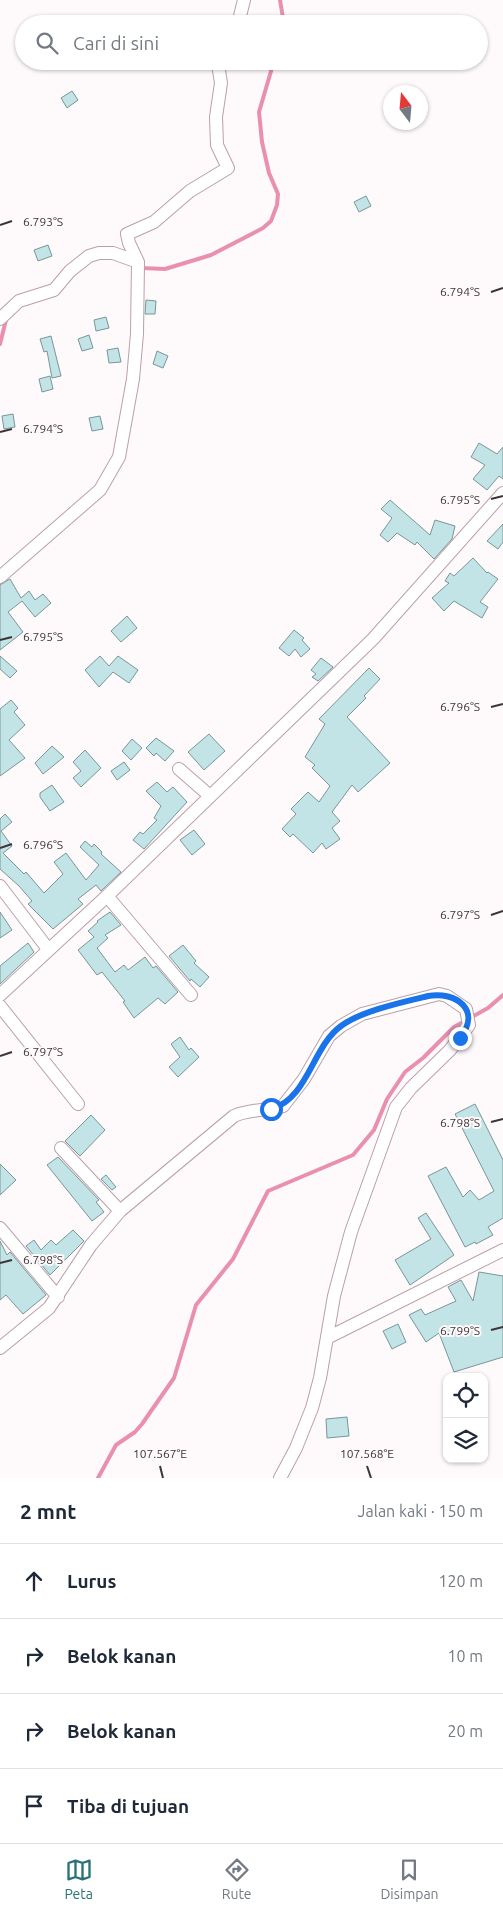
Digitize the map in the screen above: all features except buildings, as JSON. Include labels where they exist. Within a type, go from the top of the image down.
[{"type":"street","points":[[240,15],[244,0]]},
{"type":"street","points":[[0,577],[100,490],[119,457],[134,370],[137,334],[138,262],[127,234],[154,222],[190,191],[228,168],[217,146],[216,117],[221,83],[219,70]]},
{"type":"street","points":[[0,319],[19,301],[54,290],[70,271],[89,256],[99,253],[113,253],[138,262]]},
{"type":"street","points":[[0,996],[48,949],[107,896],[373,639],[503,494]]},
{"type":"street","points":[[179,769],[210,796]]},
{"type":"street","points":[[0,886],[48,949]]},
{"type":"street","points":[[107,896],[191,995]]},
{"type":"street","points":[[0,1348],[49,1308],[91,1245],[120,1212],[234,1116],[244,1111],[258,1112],[283,1106],[304,1079],[329,1036],[341,1026],[362,1014],[428,996],[439,994],[457,1002],[468,1012],[468,1028],[450,1050],[411,1088],[396,1107],[351,1232],[334,1296],[320,1378],[312,1408],[296,1448],[280,1478]]},
{"type":"street","points":[[0,1006],[78,1104]]},
{"type":"street","points":[[61,1148],[120,1212]]},
{"type":"street","points":[[0,1228],[58,1297]]},
{"type":"street","points":[[327,1338],[503,1250]]},
{"type":"waterway","points":[[280,0],[282,15]]},
{"type":"waterway","points":[[141,268],[165,269],[211,255],[263,228],[271,221],[277,205],[278,194],[269,173],[262,142],[259,112],[271,70]]},
{"type":"waterway","points":[[0,344],[6,320]]},
{"type":"waterway","points":[[98,1478],[116,1445],[135,1432],[142,1424],[174,1378],[196,1305],[233,1259],[268,1191],[353,1155],[374,1130],[387,1099],[405,1072],[423,1058],[454,1027],[488,1008],[503,995]]},
{"type":"route","points":[[271,1109],[283,1106],[294,1094],[329,1036],[341,1026],[362,1014],[439,994],[447,996],[464,1006],[468,1012],[468,1028],[460,1038]]}]
